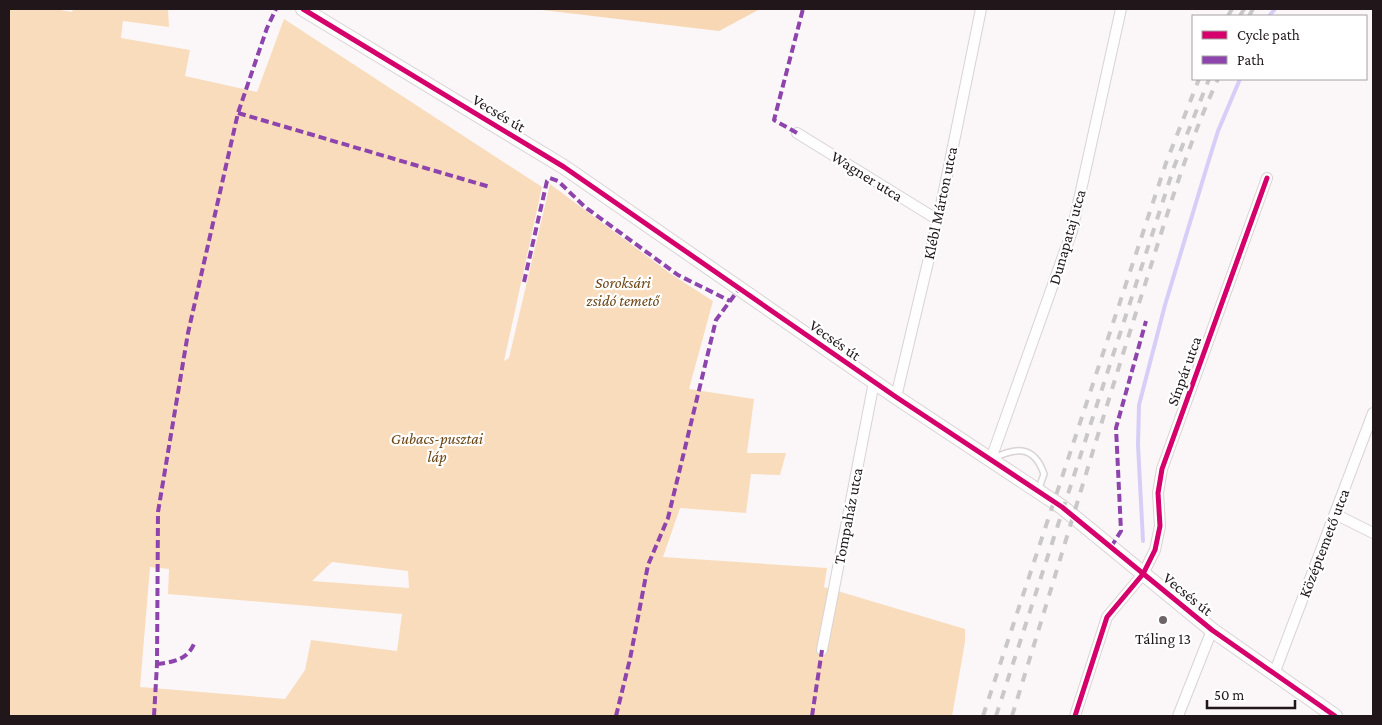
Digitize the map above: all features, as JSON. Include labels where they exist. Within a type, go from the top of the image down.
[{"type":"street","name":"Vecsés út","points":[[303,9],[564,167],[874,382],[1077,518],[1142,574],[1212,630],[1331,715]]},
{"type":"street","name":"Klébl Márton utca","points":[[896,397],[938,220],[981,9]]},
{"type":"street","name":"Dunapataj utca","points":[[991,459],[1072,231],[1121,9]]},
{"type":"street","name":"Wagner utca","points":[[796,133],[938,220]]},
{"type":"street","name":"Sínpár utca","points":[[1075,716],[1107,617],[1142,574],[1155,550],[1158,534],[1158,493],[1162,469],[1267,178]]},
{"type":"street","name":"Tompaház utca","points":[[822,650],[874,382]]},
{"type":"street","name":"Középtemető utca","points":[[1274,674],[1373,413]]},
{"type":"street","points":[[1335,514],[1373,533]]},
{"type":"street","points":[[1178,716],[1212,630]]},
{"type":"lane","points":[[991,459],[1014,450],[1024,451],[1034,456],[1044,474],[1037,491]]},
{"type":"green space","points":[[9,9],[54,9],[72,12],[73,9],[168,9],[169,27],[123,21],[121,38],[190,50],[185,76],[257,92],[284,19],[542,187],[504,361],[509,358],[550,184],[671,274],[713,301],[689,389],[754,399],[747,453],[786,453],[780,475],[751,474],[746,513],[680,508],[663,557],[827,568],[824,587],[965,629],[965,642],[952,716],[9,716]],"holes":[[[332,562],[408,571],[409,588],[312,581]],[[150,567],[169,569],[168,594],[402,614],[397,651],[311,640],[305,670],[285,699],[140,687]]]},
{"type":"shaded area","points":[[534,9],[760,9],[719,31]]},
{"type":"waterway","points":[[1270,15],[1275,9]]},
{"type":"waterway","points":[[1143,541],[1138,445],[1139,405],[1165,305],[1208,163],[1218,131],[1240,80]]},
{"type":"railway","points":[[1229,15],[1232,9]]},
{"type":"railway","points":[[1241,15],[1244,9]]},
{"type":"railway","points":[[1250,15],[1253,9]]},
{"type":"railway","points":[[983,716],[1166,163],[1199,80]]},
{"type":"railway","points":[[996,716],[1174,167],[1209,80]]},
{"type":"railway","points":[[1012,716],[1107,404],[1167,216],[1195,133],[1218,80]]},
{"type":"marked path","points":[[154,716],[157,664],[158,512],[188,333],[238,113],[267,28],[276,9]]},
{"type":"marked path","points":[[797,133],[774,120],[803,9]]},
{"type":"marked path","points":[[238,113],[490,187]]},
{"type":"marked path","points":[[524,282],[547,181],[550,178],[558,181],[585,207],[678,275],[730,301]]},
{"type":"marked path","points":[[616,716],[630,659],[648,565],[668,518],[716,320],[739,289]]},
{"type":"marked path","points":[[1111,547],[1121,531],[1116,428],[1146,321]]},
{"type":"marked path","points":[[157,664],[174,661],[183,657],[188,654],[194,644]]},
{"type":"marked path","points":[[812,716],[822,650]]},
{"type":"cycle path","points":[[303,9],[564,167],[896,397],[1062,507],[1212,630],[1335,716]]},
{"type":"cycle path","points":[[1075,716],[1107,617],[1143,574],[1155,550],[1160,526],[1158,493],[1162,469],[1267,178]]},
{"type":"place","name":"Táling 13","points":[[1163,620]]},
{"type":"park label","name":"Soroksári zsidó temető","points":[[623,291]]},
{"type":"park label","name":"Gubacs-pusztai láp","points":[[437,447]]}]
